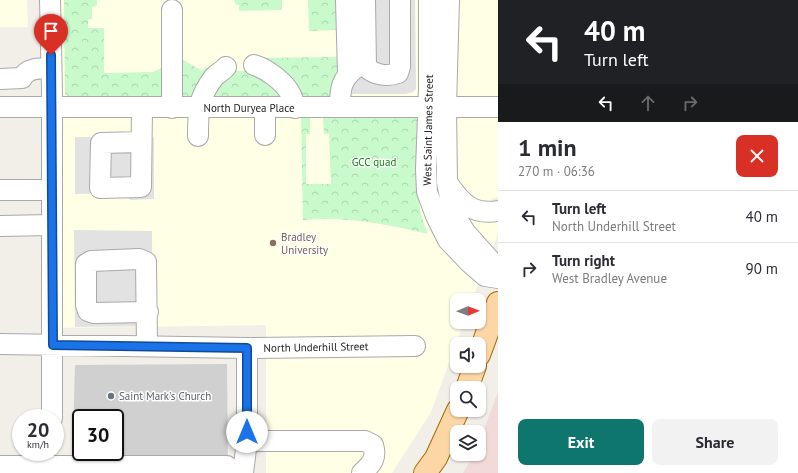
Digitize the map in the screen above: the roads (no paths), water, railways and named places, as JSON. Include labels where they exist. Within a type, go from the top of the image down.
[{"type":"main road","points":[[486,337],[498,303]]},
{"type":"main road","points":[[425,473],[436,458],[455,417]]},
{"type":"street","points":[[50,0],[53,345],[52,409]]},
{"type":"street","points":[[346,0],[348,74]]},
{"type":"street","points":[[366,0],[366,67],[373,73],[382,75],[398,73],[400,67],[400,0]]},
{"type":"street","name":"West Saint James Street","points":[[429,0],[437,107],[454,212],[465,232],[498,268]]},
{"type":"street","name":"West Saint James Street","points":[[447,6],[437,107],[426,169],[427,192],[436,216],[448,240],[485,276],[498,278]]},
{"type":"street","points":[[172,10],[172,108]]},
{"type":"street","points":[[340,107],[343,81],[348,74],[366,62]]},
{"type":"street","points":[[254,65],[265,68],[286,88],[291,95],[295,108]]},
{"type":"street","points":[[198,136],[198,108],[201,96],[216,75],[226,67]]},
{"type":"street","points":[[0,79],[22,78],[24,74],[36,68],[51,68]]},
{"type":"street","name":"North Duryea Place","points":[[0,108],[498,107]]},
{"type":"street","points":[[141,142],[142,108]]},
{"type":"street","points":[[265,108],[266,136]]},
{"type":"street","points":[[448,182],[464,204],[478,211],[498,211]]},
{"type":"street","points":[[0,190],[51,190]]},
{"type":"street","points":[[0,226],[51,225]]},
{"type":"street","points":[[147,346],[148,312]]},
{"type":"street","name":"North Underhill Street","points":[[0,344],[247,348],[415,346]]},
{"type":"street","points":[[0,466],[52,464],[227,466],[238,471],[247,442],[247,348]]},
{"type":"street","points":[[247,442],[365,441],[373,445],[375,454],[374,461],[362,473]]},
{"type":"place","name":"Bradley University","points":[[273,243]]},
{"type":"place","name":"Saint Mark's Church","points":[[111,396]]},
{"type":"park label","name":"GCC quad","points":[[374,162]]}]
